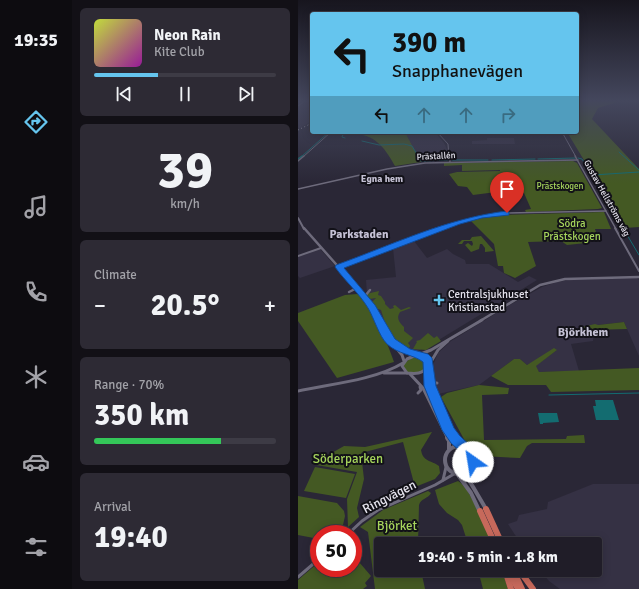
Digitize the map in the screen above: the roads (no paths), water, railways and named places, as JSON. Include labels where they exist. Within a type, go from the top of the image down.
[{"type":"highway","points":[[483,510],[499,537]]},
{"type":"highway","points":[[483,510],[493,537]]},
{"type":"highway","points":[[507,577],[511,589]]},
{"type":"highway","points":[[512,577],[518,589]]},
{"type":"highway","points":[[516,577],[522,589]]},
{"type":"highway","points":[[524,577],[533,589]]},
{"type":"main road","points":[[298,218],[307,233],[365,297],[391,341],[402,355],[403,368],[418,382],[429,400],[440,425],[449,439],[449,449],[445,457],[446,467],[456,474],[483,510]]},
{"type":"main road","points":[[379,374],[393,369],[409,357],[431,350],[540,285],[568,279],[639,277]]},
{"type":"main road","points":[[349,292],[355,289],[356,286]]},
{"type":"main road","points":[[365,297],[366,293],[370,290]]},
{"type":"main road","points":[[298,391],[379,374],[421,374],[435,355],[451,338]]},
{"type":"main road","points":[[391,341],[403,350],[426,359],[429,383],[450,433],[471,453],[473,458],[472,466],[469,472],[469,480],[483,510]]},
{"type":"main road","points":[[435,355],[441,355]]},
{"type":"main road","points":[[386,376],[389,373]]},
{"type":"main road","points":[[418,382],[420,390],[418,393]]},
{"type":"main road","points":[[429,383],[437,383]]},
{"type":"main road","points":[[449,449],[457,446],[464,447]]},
{"type":"main road","points":[[456,474],[464,475],[469,472]]},
{"type":"street","points":[[298,161],[329,134]]},
{"type":"street","points":[[439,134],[448,144],[450,162]]},
{"type":"street","name":"Gustav Hellströms väg","points":[[563,134],[639,271]]},
{"type":"street","name":"Prästallén","points":[[298,189],[410,165],[450,162],[578,160]]},
{"type":"street","points":[[339,267],[472,218],[507,213],[606,211]]},
{"type":"street","points":[[298,256],[321,248]]},
{"type":"street","points":[[442,481],[446,467]]},
{"type":"street","name":"Ringvägen","points":[[358,525],[378,510],[456,474]]},
{"type":"street","points":[[298,577],[310,567]]},
{"type":"waterway","points":[[301,157],[327,134]]},
{"type":"waterway","points":[[343,134],[342,137],[345,138]]},
{"type":"waterway","points":[[362,141],[379,145],[404,144],[412,146],[421,161],[448,160]]},
{"type":"waterway","points":[[619,152],[639,170]]},
{"type":"waterway","points":[[298,159],[302,156]]},
{"type":"waterway","points":[[538,159],[575,158]]},
{"type":"waterway","points":[[578,158],[582,159],[639,255]]},
{"type":"waterway","points":[[492,160],[535,159]]},
{"type":"waterway","points":[[452,160],[488,160]]},
{"type":"waterway","points":[[593,175],[639,172]]},
{"type":"waterway","points":[[549,395],[639,393]]},
{"type":"railway","points":[[298,130],[303,127]]},
{"type":"place","name":"Centralsjukhuset Kristianstad","points":[[439,300]]},
{"type":"district","name":"Egna hem","points":[[382,178]]},
{"type":"district","name":"Parkstaden","points":[[359,234]]},
{"type":"district","name":"Björkhem","points":[[583,332]]},
{"type":"park label","name":"Prästskogen","points":[[560,186]]},
{"type":"park label","name":"Södra Prästskogen","points":[[572,229]]},
{"type":"park label","name":"Söderparken","points":[[348,458]]},
{"type":"park label","name":"Björket","points":[[397,525]]}]
